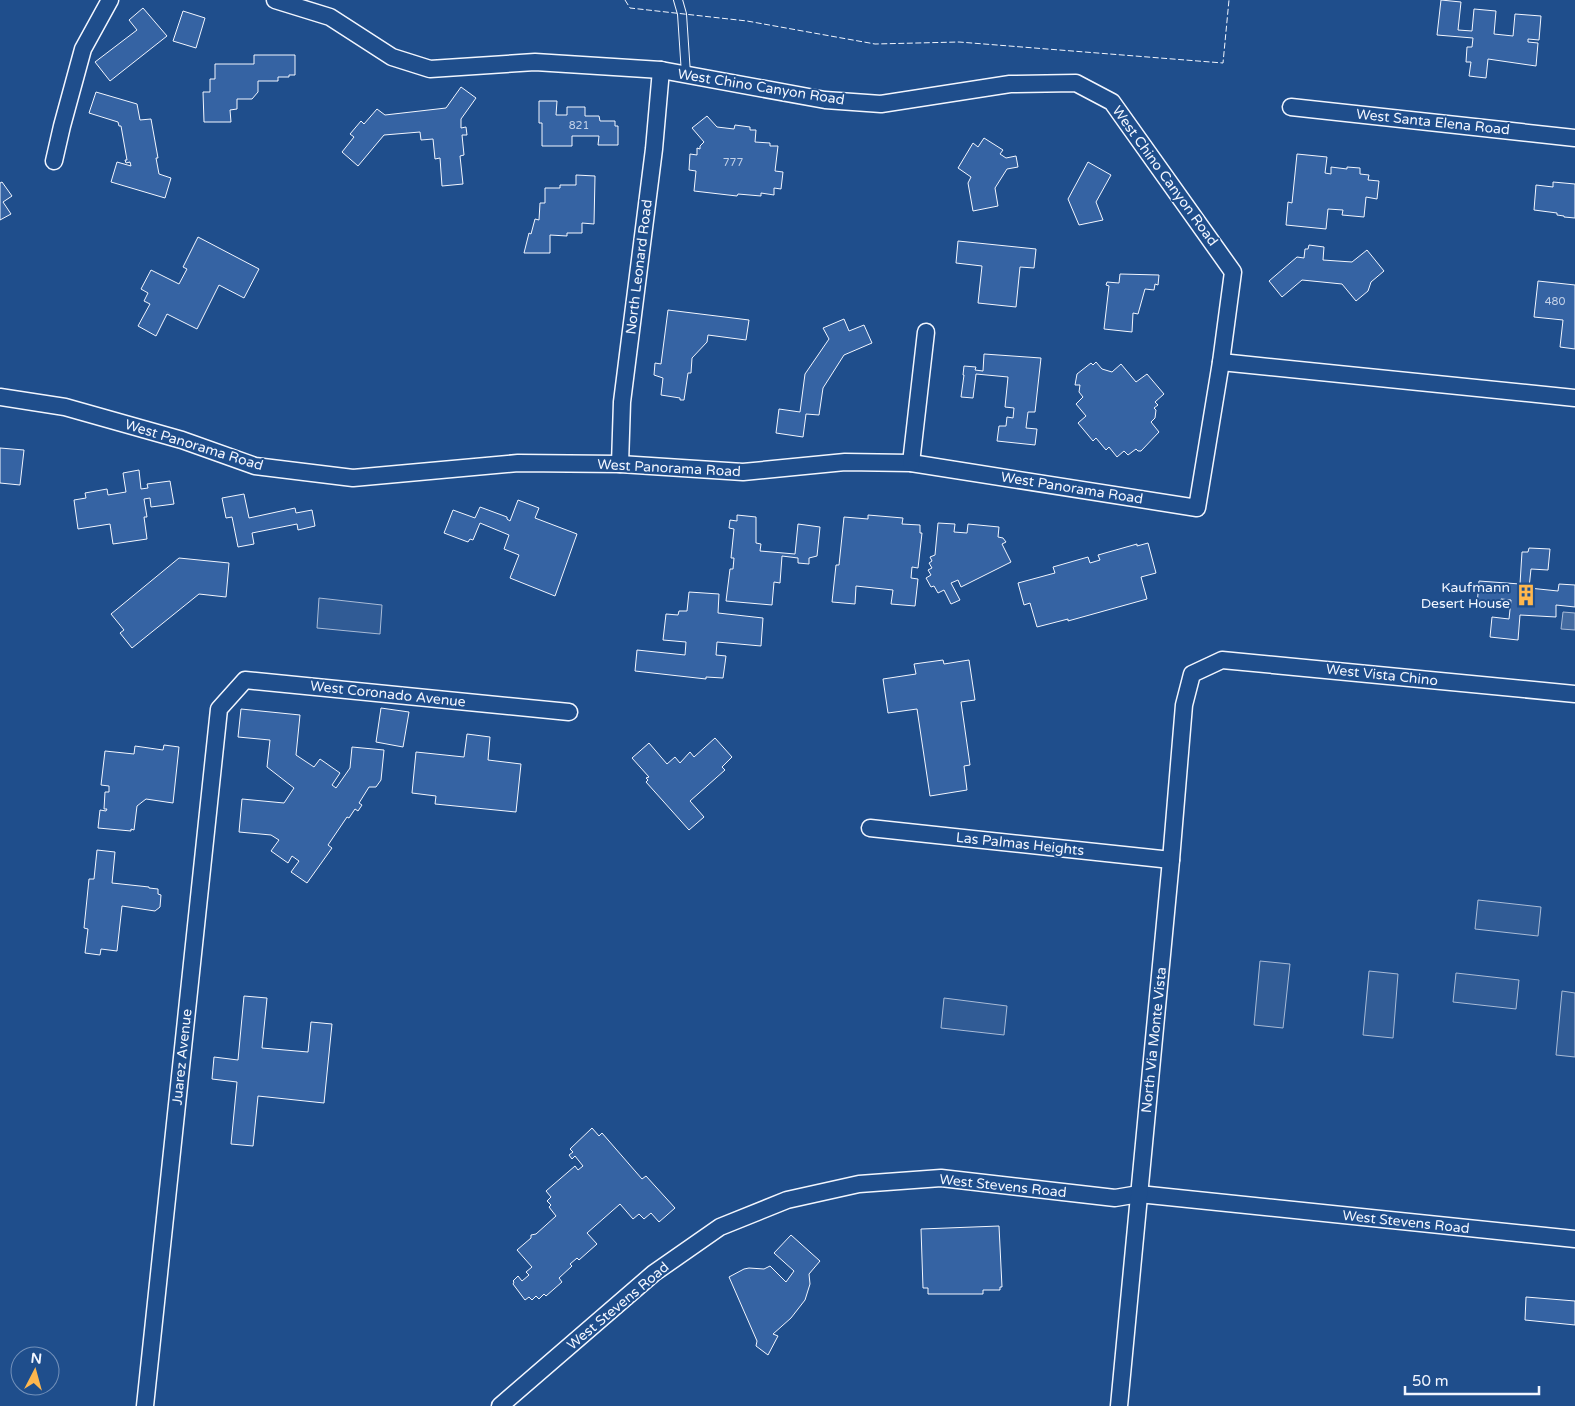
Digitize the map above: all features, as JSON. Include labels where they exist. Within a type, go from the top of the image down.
[{"type":"street","points":[[54,161],[83,49],[110,0]]},
{"type":"street","name":"West Chino Canyon Road","points":[[275,0],[330,17],[392,57],[430,68],[535,62],[661,70],[825,100],[881,104],[1010,84],[1076,83],[1112,102],[1233,272],[1221,362]]},
{"type":"street","name":"North Leonard Road","points":[[620,464],[622,402],[654,149],[661,70]]},
{"type":"street","name":"West Santa Elena Road","points":[[1290,107],[1575,138]]},
{"type":"street","points":[[911,463],[926,332]]},
{"type":"street","points":[[1221,362],[1575,398]]},
{"type":"street","name":"West Panorama Road","points":[[0,397],[66,407],[182,440],[255,466],[353,478],[518,463],[620,464],[743,472],[845,462],[911,463],[1197,508],[1221,362]]},
{"type":"street","name":"West Vista Chino","points":[[1192,674],[1222,660],[1575,694]]},
{"type":"street","name":"North Via Monte Vista","points":[[1119,1406],[1184,705],[1192,674]]},
{"type":"street","name":"West Coronado Avenue","points":[[219,709],[245,680],[570,712]]},
{"type":"street","name":"Juarez Avenue","points":[[144,1406],[219,709]]},
{"type":"street","name":"Las Palmas Heights","points":[[870,828],[1171,860]]},
{"type":"street","name":"West Stevens Road","points":[[500,1406],[654,1273],[720,1227],[787,1200],[859,1184],[941,1178],[1115,1198],[1139,1194],[1575,1239]]},
{"type":"lane","points":[[678,0],[682,14],[686,74]]},
{"type":"shaded area","points":[[319,598],[382,605],[380,634],[317,628]]},
{"type":"shaded area","points":[[1563,612],[1575,613],[1575,630],[1561,629]]},
{"type":"shaded area","points":[[1478,900],[1541,907],[1538,936],[1475,929]]},
{"type":"shaded area","points":[[1260,961],[1290,964],[1283,1028],[1254,1025]]},
{"type":"shaded area","points":[[1369,971],[1398,974],[1393,1038],[1363,1035]]},
{"type":"shaded area","points":[[1456,973],[1519,980],[1516,1009],[1453,1002]]},
{"type":"shaded area","points":[[1562,991],[1575,993],[1575,1057],[1556,1055]]},
{"type":"shaded area","points":[[944,998],[1007,1006],[1004,1035],[941,1028]]},
{"type":"building","points":[[1441,0],[1461,2],[1458,30],[1472,31],[1474,9],[1496,11],[1494,34],[1513,36],[1515,14],[1541,16],[1539,40],[1528,39],[1528,42],[1538,43],[1536,66],[1488,59],[1486,78],[1469,76],[1471,62],[1466,62],[1467,47],[1472,47],[1473,38],[1437,35]]},
{"type":"building","points":[[143,8],[167,36],[110,81],[95,62],[137,30],[129,20]]},
{"type":"building","points":[[183,11],[205,18],[196,48],[173,41]]},
{"type":"building","points":[[254,55],[295,55],[295,75],[278,77],[278,81],[258,81],[258,92],[252,99],[237,99],[237,109],[230,110],[231,122],[204,122],[203,92],[210,92],[210,79],[215,79],[215,64],[254,64]]},
{"type":"building","points":[[461,87],[476,98],[461,119],[461,128],[466,127],[467,135],[462,135],[464,155],[460,156],[463,184],[442,186],[440,158],[435,159],[433,139],[421,140],[420,132],[384,135],[358,166],[342,152],[354,137],[350,134],[361,121],[364,124],[377,109],[385,115],[446,108]]},
{"type":"building","points":[[96,92],[137,104],[140,120],[151,119],[159,174],[171,178],[165,198],[111,182],[117,162],[131,166],[130,162],[126,163],[125,160],[127,160],[121,126],[119,126],[118,122],[89,113]]},
{"type":"building","points":[[539,101],[557,101],[556,115],[567,115],[567,107],[585,107],[585,116],[599,116],[600,121],[615,121],[615,126],[618,126],[618,145],[598,145],[599,136],[572,136],[572,146],[542,146],[542,123],[539,123]]},
{"type":"building","points":[[707,116],[717,127],[734,129],[735,125],[750,127],[750,130],[756,130],[755,142],[770,143],[770,146],[778,146],[775,171],[783,172],[781,189],[774,188],[774,195],[761,193],[761,196],[738,194],[737,196],[694,191],[696,171],[689,170],[690,154],[697,155],[697,148],[700,149],[704,142],[692,128]]},
{"type":"building","points":[[984,138],[1003,150],[1000,154],[1006,158],[1016,156],[1018,167],[1007,169],[995,188],[998,206],[973,211],[968,183],[971,177],[958,168],[973,143],[978,147]]},
{"type":"building","points":[[1297,154],[1327,157],[1325,173],[1331,174],[1331,167],[1360,168],[1360,174],[1369,175],[1368,180],[1379,181],[1377,199],[1366,197],[1364,217],[1342,215],[1343,210],[1328,209],[1326,229],[1286,225],[1288,202],[1292,203]]},
{"type":"building","points":[[1088,162],[1111,175],[1096,202],[1103,220],[1079,225],[1068,199]]},
{"type":"building","points":[[576,175],[595,176],[594,224],[582,223],[582,233],[567,233],[567,236],[550,235],[550,253],[524,253],[535,219],[539,220],[540,203],[545,203],[545,188],[560,188],[560,185],[576,185]]},
{"type":"building","points":[[2,182],[12,196],[3,202],[11,214],[0,220],[0,183]]},
{"type":"building","points":[[1553,182],[1575,184],[1575,218],[1534,210],[1536,185],[1553,187]]},
{"type":"building","points":[[198,237],[259,269],[244,298],[219,285],[197,329],[167,314],[156,336],[138,326],[150,304],[144,301],[148,293],[141,289],[151,270],[179,284],[187,269],[183,267]]},
{"type":"building","points":[[958,241],[1036,249],[1034,268],[1020,267],[1016,307],[978,303],[982,266],[956,263]]},
{"type":"building","points":[[1309,245],[1324,247],[1323,260],[1352,262],[1367,250],[1384,271],[1371,282],[1368,291],[1356,301],[1342,284],[1302,280],[1282,297],[1269,281],[1297,257],[1304,258],[1305,249],[1308,249]]},
{"type":"building","points":[[1120,274],[1159,275],[1158,285],[1155,284],[1154,290],[1145,289],[1138,314],[1133,313],[1132,332],[1104,329],[1109,286],[1106,285],[1107,282],[1119,283]]},
{"type":"building","points":[[1538,281],[1575,285],[1575,349],[1560,347],[1563,320],[1534,317]]},
{"type":"building","points":[[668,310],[749,320],[746,340],[708,335],[707,342],[692,358],[691,373],[688,373],[684,400],[661,395],[663,378],[654,375],[655,363],[661,364]]},
{"type":"building","points":[[844,319],[849,331],[864,325],[872,343],[844,355],[823,388],[819,415],[806,414],[803,437],[776,433],[779,409],[800,412],[805,374],[829,339],[823,328]]},
{"type":"building","points":[[984,354],[1041,358],[1035,412],[1028,412],[1026,428],[1037,429],[1035,445],[997,441],[999,426],[1006,426],[1007,417],[1013,418],[1014,408],[1005,407],[1008,377],[976,374],[973,398],[961,397],[964,366],[976,367],[975,370],[983,371]]},
{"type":"building","points":[[1096,362],[1102,369],[1112,372],[1121,364],[1136,382],[1147,374],[1164,394],[1155,402],[1158,405],[1154,408],[1156,410],[1155,418],[1151,422],[1159,432],[1141,451],[1136,449],[1128,455],[1124,451],[1117,457],[1109,447],[1106,450],[1096,438],[1093,441],[1078,423],[1086,416],[1076,404],[1083,397],[1079,392],[1080,385],[1075,385],[1077,374],[1091,363],[1093,365]]},
{"type":"building","points":[[0,448],[24,450],[20,485],[0,483]]},
{"type":"building","points":[[139,470],[141,489],[148,488],[147,484],[170,481],[174,504],[151,507],[150,498],[144,499],[147,517],[144,517],[147,539],[113,544],[110,524],[78,529],[74,500],[86,498],[85,493],[107,489],[108,495],[126,492],[123,473]]},
{"type":"building","points":[[244,494],[249,518],[295,508],[296,513],[312,510],[315,526],[298,530],[297,524],[252,533],[254,544],[238,547],[232,517],[226,518],[222,498]]},
{"type":"building","points":[[518,500],[539,508],[535,518],[577,534],[555,596],[510,578],[519,555],[504,549],[509,535],[480,523],[473,540],[470,539],[468,542],[444,533],[453,510],[475,518],[480,507],[507,517],[510,521]]},
{"type":"building","points":[[737,515],[756,517],[756,543],[761,544],[760,551],[795,554],[798,524],[820,527],[817,556],[809,558],[809,564],[798,563],[798,558],[782,556],[780,583],[774,582],[772,605],[726,601],[730,569],[733,569],[734,558],[731,558],[734,529],[729,528],[730,520],[737,521]]},
{"type":"building","points":[[868,515],[903,518],[902,524],[920,525],[920,533],[922,533],[918,568],[912,567],[911,578],[918,579],[915,606],[891,604],[893,590],[856,586],[855,604],[832,602],[836,565],[839,565],[844,517],[868,519]]},
{"type":"building","points":[[938,523],[955,524],[954,532],[967,533],[968,524],[999,527],[998,537],[1003,538],[1006,542],[1002,544],[1011,562],[961,587],[958,580],[951,583],[960,600],[951,604],[944,590],[938,593],[934,586],[931,587],[926,578],[931,575],[928,570],[932,568],[929,563],[932,561],[930,557],[935,555]]},
{"type":"building","points":[[1148,543],[1156,573],[1141,577],[1147,599],[1068,621],[1068,619],[1037,627],[1030,603],[1024,605],[1018,583],[1055,573],[1053,567],[1088,557],[1090,563],[1100,560],[1098,555],[1137,544],[1137,546]]},
{"type":"building","name":"Kaufmann Desert House","points":[[1529,548],[1550,549],[1548,570],[1531,569],[1529,588],[1558,591],[1559,584],[1575,585],[1575,607],[1556,605],[1556,617],[1520,615],[1518,640],[1490,637],[1492,617],[1509,619],[1511,600],[1501,599],[1500,608],[1477,606],[1479,581],[1520,584],[1522,552],[1528,552]]},
{"type":"building","points":[[179,558],[229,563],[226,597],[199,594],[132,648],[120,633],[124,630],[111,614]]},
{"type":"building","points":[[689,592],[719,594],[718,613],[763,618],[761,646],[717,642],[716,655],[726,656],[723,678],[706,677],[706,679],[635,671],[637,650],[685,655],[686,642],[663,640],[666,614],[678,615],[679,611],[687,611]]},
{"type":"building","points":[[943,660],[944,664],[969,660],[975,700],[961,702],[970,765],[964,766],[967,790],[930,796],[917,709],[888,713],[883,679],[916,674],[914,664]]},
{"type":"building","points":[[381,708],[409,712],[403,747],[376,742]]},
{"type":"building","points":[[241,709],[300,715],[296,755],[314,767],[320,759],[340,773],[332,785],[336,788],[350,768],[352,747],[384,750],[381,780],[376,787],[369,787],[359,803],[362,805],[358,811],[355,809],[349,818],[347,817],[328,845],[332,848],[307,883],[291,872],[299,861],[292,856],[288,863],[271,851],[279,840],[271,835],[239,832],[242,799],[284,803],[294,788],[267,767],[270,740],[238,737]]},
{"type":"building","points":[[467,734],[490,737],[488,760],[521,764],[516,812],[435,804],[436,796],[412,793],[416,752],[464,757]]},
{"type":"building","points":[[715,738],[732,757],[722,767],[725,770],[690,801],[704,817],[689,830],[646,782],[648,780],[646,778],[649,777],[632,758],[649,743],[667,764],[675,757],[680,763],[690,752],[694,757]]},
{"type":"building","points":[[164,745],[179,747],[173,803],[146,799],[137,806],[134,830],[131,829],[131,831],[98,828],[100,810],[106,811],[107,809],[104,809],[105,792],[109,792],[109,786],[101,785],[105,751],[134,754],[135,746],[163,750]]},
{"type":"building","points":[[97,850],[115,852],[112,883],[158,889],[158,894],[161,895],[160,907],[155,911],[122,906],[117,951],[101,949],[100,955],[85,953],[88,929],[84,928],[89,879],[94,879]]},
{"type":"building","points":[[244,996],[267,998],[262,1048],[308,1052],[311,1022],[332,1024],[324,1103],[258,1096],[253,1146],[231,1144],[237,1082],[212,1079],[214,1057],[238,1060]]},
{"type":"building","points":[[592,1128],[599,1136],[602,1133],[642,1179],[646,1176],[675,1208],[659,1222],[651,1213],[644,1219],[639,1214],[633,1219],[620,1204],[587,1233],[597,1244],[579,1260],[577,1258],[570,1264],[572,1266],[559,1278],[562,1282],[546,1296],[544,1294],[539,1299],[536,1296],[532,1300],[529,1297],[525,1300],[513,1284],[513,1281],[518,1276],[522,1281],[529,1275],[526,1272],[532,1267],[517,1250],[531,1238],[531,1235],[536,1234],[556,1216],[549,1207],[551,1205],[547,1201],[551,1197],[546,1191],[575,1166],[578,1170],[583,1166],[575,1156],[572,1159],[569,1155],[573,1152],[570,1149]]},
{"type":"building","points":[[999,1226],[1002,1287],[1000,1287],[1000,1290],[983,1290],[983,1294],[928,1294],[928,1288],[923,1288],[921,1229]]},
{"type":"building","points":[[791,1235],[820,1261],[809,1274],[810,1284],[805,1300],[791,1318],[773,1334],[778,1336],[768,1355],[756,1346],[757,1341],[729,1277],[744,1269],[764,1269],[770,1266],[786,1282],[794,1271],[774,1253]]},
{"type":"building","points":[[1526,1297],[1575,1301],[1575,1325],[1525,1320]]},
{"type":"fence","points":[[625,0],[630,8],[747,21],[875,44],[959,42],[1223,63],[1229,0]]},
{"type":"place","name":"Kaufmann Desert House","points":[[1526,595]]}]
